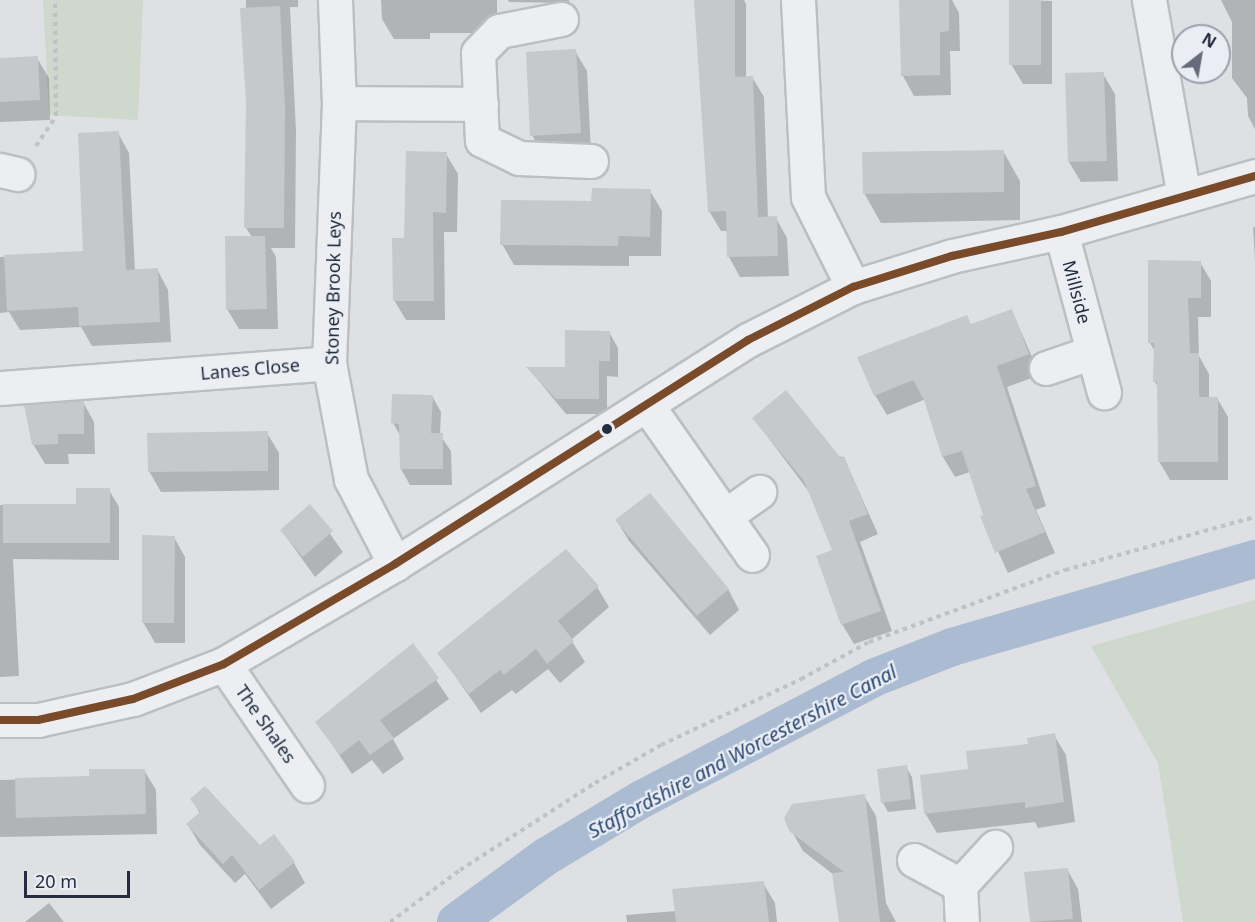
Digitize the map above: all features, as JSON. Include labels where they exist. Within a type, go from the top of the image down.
[{"type":"street","name":"Stoney Brook Leys","points":[[335,0],[339,104],[329,363],[351,479],[395,564]]},
{"type":"street","points":[[798,0],[808,197],[853,287]]},
{"type":"street","points":[[1149,0],[1184,196]]},
{"type":"street","points":[[561,19],[499,32],[478,53],[482,140],[519,158],[591,161]]},
{"type":"street","points":[[339,104],[481,104]]},
{"type":"street","points":[[0,720],[38,720],[133,699],[224,664],[395,564],[748,340],[853,287],[952,256],[1061,232],[1255,176]]},
{"type":"street","name":"Millside","points":[[1061,232],[1104,392]]},
{"type":"street","points":[[1046,368],[1093,352]]},
{"type":"street","name":"Lanes Close","points":[[0,388],[329,363]]},
{"type":"street","points":[[647,405],[752,555]]},
{"type":"street","points":[[725,516],[759,492]]},
{"type":"street","name":"The Shales","points":[[224,664],[307,785]]},
{"type":"street","points":[[962,922],[960,885],[995,847]]},
{"type":"street","points":[[914,860],[960,885]]},
{"type":"path","points":[[9,172],[56,116],[55,0]]},
{"type":"path","points":[[390,922],[460,870],[595,783],[661,745],[801,679],[869,642],[1065,570],[1255,517]]},
{"type":"shaded area","points":[[43,0],[143,0],[138,120],[49,115]]},
{"type":"shaded area","points":[[1255,600],[1255,922],[1183,922],[1158,763],[1091,646]]},
{"type":"building","points":[[694,0],[735,0],[735,77],[753,76],[758,217],[777,216],[778,256],[727,257],[726,211],[708,212]]},
{"type":"building","points":[[899,0],[949,0],[949,31],[940,32],[940,75],[901,76]]},
{"type":"building","points":[[1009,0],[1041,0],[1041,65],[1009,65]]},
{"type":"building","points":[[280,6],[285,109],[284,228],[244,228],[246,103],[240,8]]},
{"type":"building","points":[[576,49],[581,133],[530,136],[526,52]]},
{"type":"building","points":[[38,56],[40,100],[0,102],[0,58]]},
{"type":"building","points":[[1104,72],[1107,161],[1068,162],[1065,73]]},
{"type":"building","points":[[119,131],[126,270],[158,268],[160,322],[79,326],[78,307],[7,311],[4,255],[83,251],[78,133]]},
{"type":"building","points":[[1004,150],[1004,192],[863,194],[862,152]]},
{"type":"building","points":[[406,151],[447,152],[446,213],[433,212],[434,301],[393,301],[392,238],[404,238]]},
{"type":"building","points":[[592,188],[651,189],[650,237],[619,236],[618,246],[500,245],[501,200],[591,201]]},
{"type":"building","points":[[225,236],[265,236],[267,309],[226,310]]},
{"type":"building","points":[[1148,260],[1201,261],[1201,298],[1188,298],[1190,353],[1199,353],[1199,397],[1218,397],[1218,462],[1158,462],[1157,382],[1153,382],[1154,343],[1148,343]]},
{"type":"building","points":[[1012,309],[1029,354],[997,366],[1036,486],[1026,489],[1045,532],[995,553],[980,516],[983,515],[962,451],[942,457],[924,400],[913,380],[874,396],[857,357],[967,315],[971,324]]},
{"type":"building","points":[[565,330],[610,331],[610,361],[599,361],[599,399],[556,399],[526,367],[565,367]]},
{"type":"building","points":[[786,390],[841,458],[844,456],[868,514],[849,521],[881,611],[841,625],[816,556],[832,550],[804,481],[752,418]]},
{"type":"building","points":[[392,394],[433,395],[431,433],[443,433],[443,469],[400,469],[399,424],[391,423]]},
{"type":"building","points":[[84,400],[84,434],[58,434],[58,444],[32,445],[24,405]]},
{"type":"building","points":[[268,431],[268,471],[148,472],[147,433]]},
{"type":"building","points":[[76,488],[110,488],[110,543],[3,543],[3,504],[76,504]]},
{"type":"building","points":[[650,493],[729,589],[697,616],[615,520]]},
{"type":"building","points":[[310,504],[333,531],[303,557],[280,530]]},
{"type":"building","points":[[142,535],[175,536],[174,623],[142,623]]},
{"type":"building","points":[[566,549],[599,586],[558,621],[574,641],[547,664],[536,649],[504,675],[500,670],[469,694],[437,653]]},
{"type":"building","points":[[413,643],[439,678],[380,720],[394,738],[370,755],[359,740],[340,755],[315,722]]},
{"type":"building","points":[[1055,733],[1064,802],[1025,808],[1025,802],[924,814],[920,775],[968,769],[966,751],[1028,744],[1027,738]]},
{"type":"building","points":[[907,765],[911,799],[881,803],[877,769]]},
{"type":"building","points":[[89,769],[145,769],[146,814],[16,818],[15,778],[89,776]]},
{"type":"building","points":[[205,786],[260,845],[274,834],[295,862],[259,890],[232,855],[223,864],[186,824],[200,812],[190,799]]},
{"type":"building","points":[[865,794],[880,922],[839,922],[832,873],[844,872],[789,831],[784,818],[792,804]]},
{"type":"building","points":[[1068,868],[1073,919],[1030,922],[1024,872]]},
{"type":"building","points":[[764,881],[769,922],[676,922],[672,889]]},
{"type":"waterway","name":"Staffordshire and Worcestershire Canal","points":[[456,922],[547,856],[642,799],[873,678],[952,647],[1255,559]]},
{"type":"transit line","points":[[0,720],[38,720],[133,699],[224,664],[395,564],[748,340],[853,287],[952,256],[1061,232],[1255,176]]}]
